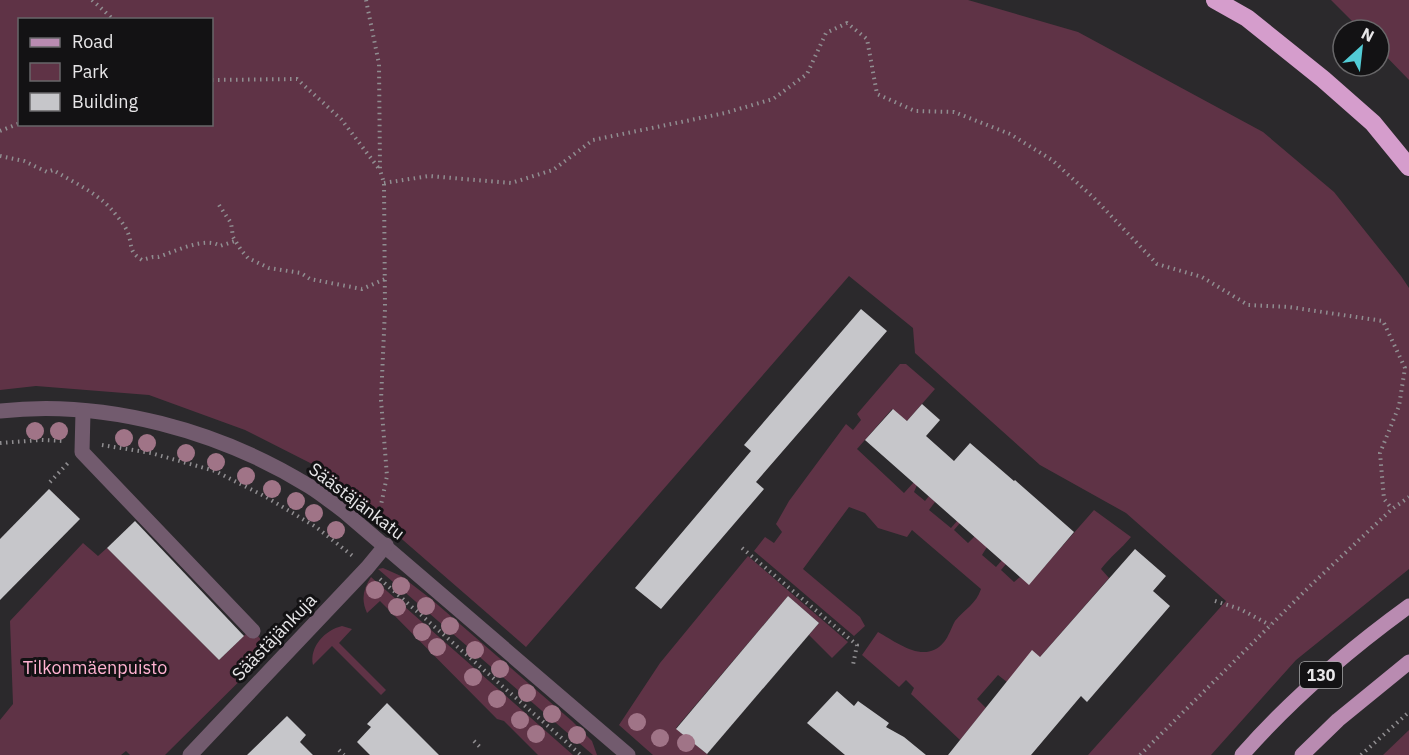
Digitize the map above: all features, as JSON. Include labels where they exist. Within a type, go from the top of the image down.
[{"type":"highway","points":[[1215,0],[1247,18],[1323,79],[1373,123],[1409,167]]},
{"type":"main road","name":"130","points":[[1242,755],[1330,666],[1409,606]]},
{"type":"main road","name":"130","points":[[1302,755],[1338,720],[1409,662]]},
{"type":"street","name":"Säästäjänkatu","points":[[0,411],[49,408],[116,415],[159,424],[228,446],[281,470],[310,487],[386,545],[626,754]]},
{"type":"street","points":[[83,412],[78,452],[253,631]]},
{"type":"street","name":"Säästäjänkuja","points":[[190,755],[386,545]]},
{"type":"path","points":[[92,0],[112,18]]},
{"type":"path","points":[[366,0],[379,64],[380,170],[384,183],[385,279],[381,400],[387,476],[381,505],[369,532]]},
{"type":"path","points":[[384,183],[429,176],[511,183],[553,170],[593,140],[725,113],[773,99],[807,74],[826,33],[847,23],[867,39],[877,94],[915,111],[954,112],[1010,134],[1052,160],[1094,198],[1157,264],[1202,277],[1248,305],[1289,307],[1383,321],[1405,368],[1399,406],[1380,453],[1384,499],[1392,509]]},
{"type":"path","points":[[213,80],[297,79],[341,120],[380,170]]},
{"type":"path","points":[[0,131],[18,124]]},
{"type":"path","points":[[0,156],[24,161],[47,172],[53,170],[96,195],[124,225],[130,247],[135,256],[142,260],[189,246],[216,243],[220,246],[235,241]]},
{"type":"path","points":[[219,205],[231,223],[235,241],[248,258],[269,268],[301,273],[310,279],[363,289],[385,279]]},
{"type":"path","points":[[0,443],[41,440],[78,452],[151,453],[214,471],[266,497],[316,527],[367,567],[581,755]]},
{"type":"path","points":[[50,482],[78,452]]},
{"type":"path","points":[[1140,755],[1270,625],[1392,509],[1407,502],[1409,497]]},
{"type":"path","points":[[742,548],[857,645],[854,665]]},
{"type":"path","points":[[1215,601],[1240,609],[1270,625]]},
{"type":"path","points":[[1361,755],[1409,712]]},
{"type":"path","points":[[474,741],[480,747]]},
{"type":"path","points":[[339,750],[344,755]]},
{"type":"green space","points":[[0,0],[968,0],[1078,32],[1263,132],[1334,192],[1401,276],[1409,288],[1409,569],[1296,660],[1211,755],[1088,755],[1226,601],[1126,513],[1040,465],[915,353],[913,328],[849,276],[526,647],[320,468],[245,430],[149,395],[36,386],[0,390]]},
{"type":"green space","points":[[1331,0],[1409,0],[1409,80],[1391,61],[1391,18],[1349,18]]},
{"type":"green space","points":[[900,364],[906,364],[935,389],[907,421],[892,409],[857,449],[904,493],[914,482],[917,485],[914,492],[925,501],[929,496],[935,502],[929,510],[951,528],[957,521],[960,523],[954,530],[968,543],[975,536],[987,547],[982,555],[996,567],[1002,560],[1006,564],[1001,570],[1014,582],[1020,577],[1029,584],[1094,510],[1131,537],[1101,569],[1109,578],[1040,657],[1007,682],[998,675],[977,699],[986,708],[960,740],[911,694],[914,688],[906,680],[899,687],[862,655],[878,632],[911,650],[928,652],[937,649],[946,640],[955,621],[973,603],[981,589],[912,530],[907,537],[878,528],[865,513],[849,507],[803,569],[860,617],[865,626],[854,636],[754,551],[765,537],[774,543],[782,532],[776,524],[789,501],[846,424],[853,430],[861,420],[857,414]]},
{"type":"green space","name":"Tilkonmäenpuisto","points":[[83,543],[98,556],[107,548],[219,660],[249,631],[253,631],[271,650],[165,755],[130,755],[126,751],[121,755],[0,755],[0,720],[13,704],[10,621]]},
{"type":"green space","points":[[748,556],[848,642],[832,658],[809,635],[819,623],[788,596],[676,728],[708,755],[653,755],[619,725],[660,663]]},
{"type":"green space","points":[[383,568],[401,576],[431,599],[572,721],[592,741],[597,755],[593,755],[378,569]]},
{"type":"green space","points":[[371,577],[573,755],[538,755],[504,721],[497,719],[380,601],[367,613],[364,595]]},
{"type":"green space","points":[[342,626],[352,629],[339,643],[386,690],[381,695],[332,646],[313,665],[313,652],[320,640],[330,631]]},
{"type":"green space","points":[[1409,730],[1409,755],[1383,755]]},
{"type":"building","points":[[861,309],[887,331],[756,482],[764,489],[661,609],[635,588],[751,451],[744,445]]},
{"type":"building","points":[[922,404],[940,420],[926,436],[954,461],[970,443],[1074,532],[1029,585],[865,440],[893,409],[907,421]]},
{"type":"building","points":[[49,489],[80,519],[0,600],[0,539]]},
{"type":"building","points":[[135,521],[244,636],[219,660],[107,548]]},
{"type":"building","points":[[1135,549],[1166,576],[1153,591],[1170,606],[1087,702],[1081,696],[1031,755],[948,755],[1032,650],[1040,657]]},
{"type":"building","points":[[788,596],[819,623],[707,754],[676,729]]},
{"type":"building","points":[[837,691],[854,706],[858,701],[889,723],[886,727],[904,737],[926,755],[845,755],[807,723]]},
{"type":"building","points":[[387,703],[439,755],[370,755],[357,742],[371,727],[367,724]]},
{"type":"building","points":[[287,716],[306,735],[300,742],[313,755],[247,755]]}]
